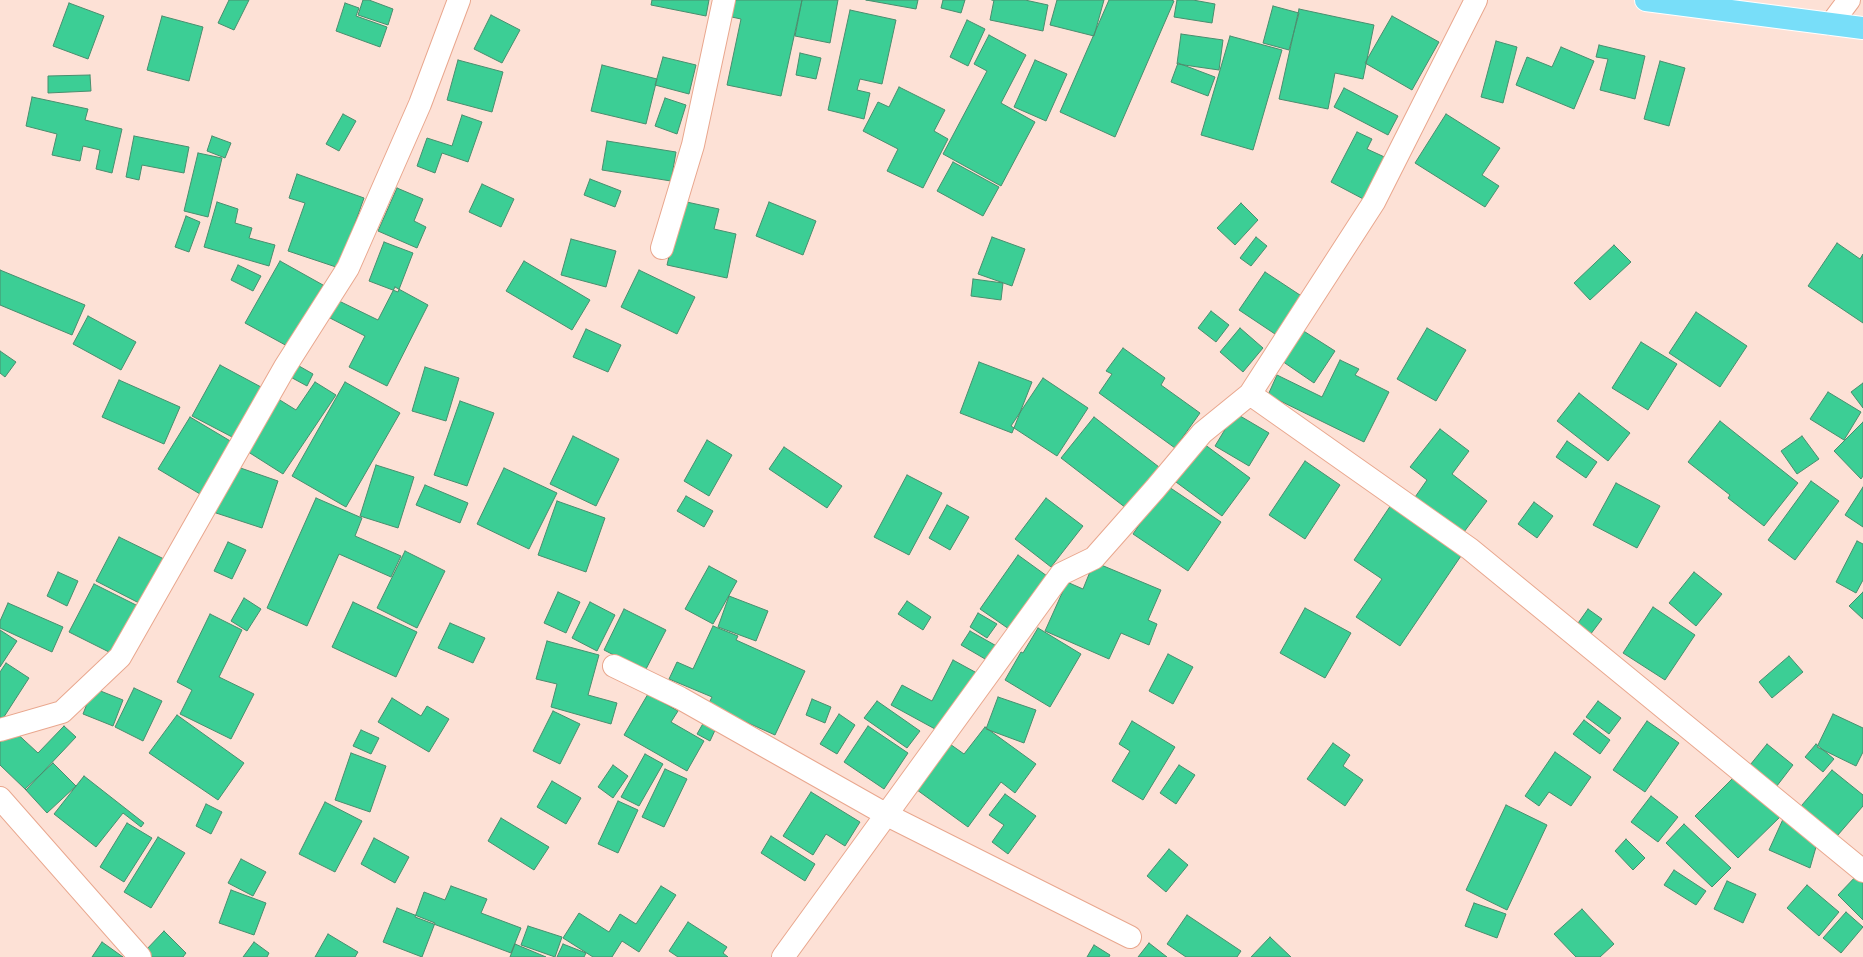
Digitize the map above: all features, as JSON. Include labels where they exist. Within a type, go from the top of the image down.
[{"type":"main road","points":[[1646,0],[1863,28]]},
{"type":"street","points":[[0,730],[62,712],[120,657],[285,367],[348,268],[420,104],[460,0]]},
{"type":"street","points":[[662,248],[693,145],[724,0]]},
{"type":"street","points":[[782,957],[887,815],[1061,574],[1094,558],[1202,433],[1250,394],[1374,202],[1476,0]]},
{"type":"street","points":[[1831,24],[1849,0]]},
{"type":"street","points":[[1250,394],[1470,548],[1863,871]]},
{"type":"street","points":[[614,666],[680,698],[887,815],[1130,937]]},
{"type":"street","points":[[0,798],[140,957]]},
{"type":"building","points":[[229,0],[249,0],[234,30],[218,23]]},
{"type":"building","points":[[363,0],[369,0],[393,9],[388,25],[358,15]]},
{"type":"building","points":[[652,0],[709,0],[706,16],[651,5]]},
{"type":"building","points":[[731,0],[802,0],[781,96],[727,85],[741,19],[727,16]]},
{"type":"building","points":[[802,0],[838,0],[830,43],[795,36]]},
{"type":"building","points":[[866,0],[918,0],[916,9]]},
{"type":"building","points":[[943,0],[965,0],[961,13],[941,8]]},
{"type":"building","points":[[994,0],[1025,0],[1048,5],[1043,31],[990,20]]},
{"type":"building","points":[[1057,0],[1104,0],[1094,36],[1050,25]]},
{"type":"building","points":[[1109,0],[1174,1],[1115,137],[1060,112]]},
{"type":"building","points":[[1177,0],[1193,0],[1215,4],[1212,23],[1174,17]]},
{"type":"building","points":[[69,3],[104,16],[88,59],[53,46]]},
{"type":"building","points":[[345,3],[359,8],[356,16],[387,27],[380,47],[336,31]]},
{"type":"building","points":[[1273,6],[1299,13],[1289,50],[1263,43]]},
{"type":"building","points":[[1299,9],[1374,25],[1363,79],[1335,73],[1328,109],[1279,99]]},
{"type":"building","points":[[850,10],[896,20],[882,84],[860,79],[857,90],[870,93],[864,119],[828,110]]},
{"type":"building","points":[[491,15],[520,30],[502,63],[474,49]]},
{"type":"building","points":[[162,16],[203,27],[189,81],[147,70]]},
{"type":"building","points":[[1392,16],[1439,42],[1412,90],[1365,63]]},
{"type":"building","points":[[967,20],[985,29],[968,66],[950,57]]},
{"type":"building","points":[[1181,34],[1223,40],[1219,70],[1177,64]]},
{"type":"building","points":[[989,35],[1026,55],[1001,103],[1035,122],[1001,186],[943,154],[987,71],[974,64]]},
{"type":"building","points":[[1230,36],[1282,50],[1253,150],[1201,135]]},
{"type":"building","points":[[1496,41],[1517,47],[1503,103],[1481,97]]},
{"type":"building","points":[[1599,45],[1645,56],[1635,99],[1600,90],[1608,59],[1596,57]]},
{"type":"building","points":[[1561,47],[1594,61],[1574,109],[1516,85],[1527,57],[1552,67]]},
{"type":"building","points":[[800,53],[821,58],[816,79],[796,75]]},
{"type":"building","points":[[663,57],[696,65],[689,94],[655,85]]},
{"type":"building","points":[[458,60],[503,72],[492,112],[447,100]]},
{"type":"building","points":[[1035,60],[1067,74],[1046,121],[1014,107]]},
{"type":"building","points":[[1660,61],[1685,68],[1669,126],[1644,119]]},
{"type":"building","points":[[1178,63],[1215,77],[1208,96],[1171,82]]},
{"type":"building","points":[[602,65],[657,79],[646,124],[591,111]]},
{"type":"building","points":[[90,75],[91,91],[48,93],[48,76]]},
{"type":"building","points":[[899,87],[945,110],[934,131],[948,139],[923,188],[887,171],[898,149],[863,131],[878,102],[889,107]]},
{"type":"building","points":[[1344,88],[1398,116],[1388,135],[1334,107]]},
{"type":"building","points":[[32,97],[88,109],[85,120],[122,129],[112,173],[96,169],[100,150],[83,146],[80,161],[52,155],[57,134],[26,126]]},
{"type":"building","points":[[665,98],[686,105],[677,134],[655,126]]},
{"type":"building","points":[[343,114],[356,121],[339,151],[326,144]]},
{"type":"building","points":[[1446,114],[1500,148],[1482,175],[1499,186],[1485,207],[1415,163]]},
{"type":"building","points":[[462,115],[482,122],[468,162],[442,153],[435,173],[417,166],[427,138],[452,146]]},
{"type":"building","points":[[1357,132],[1372,139],[1367,149],[1391,160],[1369,202],[1331,182]]},
{"type":"building","points":[[134,136],[189,147],[184,173],[142,165],[139,180],[126,177]]},
{"type":"building","points":[[212,136],[231,143],[225,158],[207,151]]},
{"type":"building","points":[[607,141],[676,152],[671,181],[602,170]]},
{"type":"building","points":[[198,153],[222,158],[208,217],[184,211]]},
{"type":"building","points":[[953,162],[999,187],[983,216],[937,191]]},
{"type":"building","points":[[297,174],[364,198],[339,268],[288,251],[305,203],[289,198]]},
{"type":"building","points":[[590,179],[621,191],[615,207],[584,195]]},
{"type":"building","points":[[482,184],[514,199],[501,227],[469,212]]},
{"type":"building","points":[[397,188],[423,199],[414,221],[426,227],[417,248],[378,231]]},
{"type":"building","points":[[682,201],[719,209],[714,229],[736,234],[727,278],[667,265]]},
{"type":"building","points":[[217,202],[238,209],[235,223],[252,228],[249,238],[275,245],[269,266],[204,247]]},
{"type":"building","points":[[769,202],[816,221],[803,255],[756,236]]},
{"type":"building","points":[[1241,203],[1258,220],[1235,245],[1217,228]]},
{"type":"building","points":[[186,216],[200,222],[189,252],[175,247]]},
{"type":"building","points":[[992,237],[1025,249],[1012,286],[978,274]]},
{"type":"building","points":[[1256,237],[1267,246],[1251,266],[1240,258]]},
{"type":"building","points":[[571,239],[616,251],[606,287],[561,275]]},
{"type":"building","points":[[384,242],[413,253],[398,292],[369,281]]},
{"type":"building","points":[[1837,243],[1860,259],[1863,254],[1863,323],[1808,286]]},
{"type":"building","points":[[1614,245],[1631,262],[1590,300],[1574,283]]},
{"type":"building","points":[[280,261],[323,285],[289,347],[245,323]]},
{"type":"building","points":[[524,261],[590,300],[572,330],[506,291]]},
{"type":"building","points":[[238,265],[261,276],[253,291],[231,280]]},
{"type":"building","points":[[0,270],[85,305],[72,335],[0,305]]},
{"type":"building","points":[[639,270],[695,297],[677,334],[621,307]]},
{"type":"building","points":[[1265,272],[1306,299],[1281,338],[1239,310]]},
{"type":"building","points":[[973,279],[1003,283],[1001,300],[971,296]]},
{"type":"building","points":[[395,287],[428,305],[387,386],[349,367],[365,336],[330,318],[339,301],[378,320]]},
{"type":"building","points":[[1211,311],[1229,325],[1216,342],[1198,328]]},
{"type":"building","points":[[1696,312],[1747,346],[1720,387],[1669,353]]},
{"type":"building","points":[[88,316],[136,342],[121,370],[73,344]]},
{"type":"building","points":[[1240,328],[1263,348],[1243,372],[1220,352]]},
{"type":"building","points":[[1427,328],[1466,350],[1436,401],[1397,379]]},
{"type":"building","points":[[586,329],[621,345],[608,372],[573,357]]},
{"type":"building","points":[[1302,330],[1335,351],[1314,383],[1282,361]]},
{"type":"building","points":[[1641,342],[1677,364],[1648,410],[1612,388]]},
{"type":"building","points":[[1123,348],[1165,378],[1161,385],[1200,413],[1175,448],[1099,393],[1112,374],[1106,371]]},
{"type":"building","points":[[0,351],[16,362],[5,377],[0,373]]},
{"type":"building","points":[[1340,360],[1359,369],[1355,375],[1389,392],[1364,442],[1268,395],[1277,375],[1322,397]]},
{"type":"building","points":[[292,362],[313,374],[307,386],[285,374]]},
{"type":"building","points":[[979,362],[1032,382],[1012,433],[960,413]]},
{"type":"building","points":[[220,365],[261,387],[234,438],[192,416]]},
{"type":"building","points":[[425,367],[459,378],[446,421],[412,411]]},
{"type":"building","points":[[1043,378],[1088,408],[1057,456],[1011,426]]},
{"type":"building","points":[[119,380],[180,407],[164,444],[102,417]]},
{"type":"building","points":[[315,382],[336,395],[283,474],[242,448],[275,397],[296,410]]},
{"type":"building","points":[[345,382],[400,413],[346,507],[292,476]]},
{"type":"building","points":[[1863,383],[1863,408],[1851,392]]},
{"type":"building","points":[[1828,392],[1861,412],[1844,440],[1810,419]]},
{"type":"building","points":[[1579,393],[1630,433],[1608,461],[1557,421]]},
{"type":"building","points":[[460,401],[494,413],[467,486],[434,475]]},
{"type":"building","points":[[1235,413],[1269,433],[1249,466],[1215,446]]},
{"type":"building","points":[[190,417],[232,442],[200,494],[158,469]]},
{"type":"building","points":[[1094,417],[1159,467],[1126,508],[1061,458]]},
{"type":"building","points":[[1720,421],[1798,483],[1764,526],[1728,498],[1730,495],[1688,462]]},
{"type":"building","points":[[1863,422],[1863,476],[1861,479],[1834,451]]},
{"type":"building","points":[[1440,429],[1469,451],[1452,474],[1487,501],[1461,536],[1413,500],[1427,480],[1410,467]]},
{"type":"building","points":[[573,436],[619,459],[596,506],[550,484]]},
{"type":"building","points":[[1802,436],[1819,459],[1797,474],[1781,451]]},
{"type":"building","points":[[707,440],[732,455],[709,496],[684,481]]},
{"type":"building","points":[[1567,441],[1597,462],[1586,478],[1556,457]]},
{"type":"building","points":[[1204,444],[1250,478],[1222,516],[1176,482]]},
{"type":"building","points":[[784,447],[842,486],[827,508],[769,469]]},
{"type":"building","points":[[1305,461],[1340,485],[1305,539],[1269,515]]},
{"type":"building","points":[[229,464],[278,481],[262,528],[213,512]]},
{"type":"building","points":[[376,465],[414,477],[398,528],[360,516]]},
{"type":"building","points":[[504,468],[557,493],[529,549],[477,524]]},
{"type":"building","points":[[907,475],[942,493],[909,555],[874,537]]},
{"type":"building","points":[[1811,481],[1839,501],[1795,560],[1768,540]]},
{"type":"building","points":[[1616,483],[1660,506],[1637,548],[1593,525]]},
{"type":"building","points":[[425,485],[468,503],[460,523],[416,505]]},
{"type":"building","points":[[1166,485],[1221,522],[1188,571],[1133,534]]},
{"type":"building","points":[[1863,487],[1863,527],[1845,515]]},
{"type":"building","points":[[686,496],[713,511],[704,527],[677,511]]},
{"type":"building","points":[[316,498],[362,518],[355,536],[401,556],[391,577],[339,554],[307,626],[267,608]]},
{"type":"building","points":[[1046,498],[1083,526],[1051,567],[1015,539]]},
{"type":"building","points":[[557,501],[605,518],[586,572],[538,555]]},
{"type":"building","points":[[1393,502],[1465,550],[1400,646],[1356,617],[1382,579],[1354,560]]},
{"type":"building","points":[[1534,502],[1553,516],[1537,538],[1518,524]]},
{"type":"building","points":[[947,505],[969,517],[950,550],[929,538]]},
{"type":"building","points":[[119,537],[164,559],[141,604],[96,581]]},
{"type":"building","points":[[1857,541],[1863,544],[1863,580],[1856,593],[1836,582]]},
{"type":"building","points":[[228,542],[246,550],[232,579],[214,571]]},
{"type":"building","points":[[405,551],[445,571],[417,628],[377,608]]},
{"type":"building","points":[[1018,555],[1047,576],[1009,629],[980,609]]},
{"type":"building","points":[[1094,562],[1161,590],[1148,620],[1157,624],[1149,645],[1121,633],[1109,659],[1045,631],[1067,582],[1083,589]]},
{"type":"building","points":[[709,566],[737,581],[713,624],[685,609]]},
{"type":"building","points":[[58,572],[78,581],[67,606],[47,596]]},
{"type":"building","points":[[1694,572],[1722,594],[1696,626],[1669,603]]},
{"type":"building","points":[[94,584],[138,606],[113,654],[69,632]]},
{"type":"building","points":[[558,592],[580,602],[566,633],[544,623]]},
{"type":"building","points":[[1863,592],[1863,619],[1849,606]]},
{"type":"building","points":[[729,596],[768,611],[756,641],[718,627]]},
{"type":"building","points":[[244,598],[261,609],[247,631],[231,621]]},
{"type":"building","points":[[907,601],[931,617],[923,630],[898,614]]},
{"type":"building","points":[[353,602],[417,632],[396,677],[332,647]]},
{"type":"building","points":[[590,602],[615,615],[597,651],[572,638]]},
{"type":"building","points":[[8,603],[63,627],[52,652],[0,628],[0,621]]},
{"type":"building","points":[[1653,607],[1695,635],[1665,680],[1623,653]]},
{"type":"building","points":[[1305,608],[1351,633],[1325,678],[1280,653]]},
{"type":"building","points":[[624,609],[666,630],[645,671],[604,650]]},
{"type":"building","points":[[1588,609],[1602,619],[1590,635],[1576,626]]},
{"type":"building","points":[[978,613],[997,624],[987,638],[970,627]]},
{"type":"building","points":[[210,614],[242,630],[219,677],[254,694],[231,739],[180,714],[192,690],[177,682]]},
{"type":"building","points":[[450,623],[485,638],[473,663],[438,648]]},
{"type":"building","points":[[713,626],[738,636],[736,640],[805,671],[775,735],[708,705],[712,697],[669,679],[677,662],[693,669]]},
{"type":"building","points":[[1038,628],[1081,654],[1050,707],[1005,680],[1021,652],[1023,653]]},
{"type":"building","points":[[0,630],[17,641],[0,667]]},
{"type":"building","points":[[970,631],[1000,648],[992,663],[961,645]]},
{"type":"building","points":[[547,641],[599,655],[588,695],[617,703],[611,724],[551,707],[557,684],[536,679]]},
{"type":"building","points":[[1168,654],[1193,667],[1173,704],[1149,691]]},
{"type":"building","points":[[1789,656],[1803,672],[1772,698],[1759,682]]},
{"type":"building","points":[[953,660],[986,678],[946,735],[891,705],[902,685],[932,701]]},
{"type":"building","points":[[6,663],[29,678],[0,723],[0,672]]},
{"type":"building","points":[[93,688],[123,700],[113,726],[83,714]]},
{"type":"building","points":[[134,688],[162,701],[143,741],[115,727]]},
{"type":"building","points":[[648,694],[678,711],[671,722],[704,741],[687,771],[624,735]]},
{"type":"building","points":[[998,697],[1036,710],[1024,743],[986,729]]},
{"type":"building","points":[[392,698],[421,716],[427,706],[449,719],[429,752],[378,722]]},
{"type":"building","points":[[812,699],[831,707],[825,723],[806,715]]},
{"type":"building","points":[[877,701],[920,731],[907,748],[864,718]]},
{"type":"building","points":[[1598,701],[1621,718],[1609,734],[1586,717]]},
{"type":"building","points":[[553,711],[580,724],[560,764],[533,751]]},
{"type":"building","points":[[839,714],[855,725],[837,754],[820,744]]},
{"type":"building","points":[[1833,714],[1863,728],[1863,752],[1856,766],[1817,747]]},
{"type":"building","points":[[177,715],[244,763],[218,800],[149,753]]},
{"type":"building","points":[[705,720],[717,726],[710,741],[697,734]]},
{"type":"building","points":[[1584,720],[1610,740],[1600,754],[1573,734]]},
{"type":"building","points":[[1132,721],[1175,747],[1143,800],[1112,781],[1130,751],[1119,744]]},
{"type":"building","points":[[1647,721],[1679,743],[1645,792],[1613,770]]},
{"type":"building","points":[[64,726],[76,737],[26,790],[0,765],[0,739],[11,728],[38,753]]},
{"type":"building","points":[[868,726],[908,753],[884,789],[844,762]]},
{"type":"building","points":[[985,727],[1036,764],[1015,793],[1001,782],[968,827],[913,787],[947,742],[964,754]]},
{"type":"building","points":[[361,730],[379,738],[371,754],[353,746]]},
{"type":"building","points":[[1333,743],[1350,755],[1343,766],[1363,780],[1345,806],[1307,779]]},
{"type":"building","points":[[1767,744],[1793,765],[1773,791],[1746,770]]},
{"type":"building","points":[[1816,744],[1834,759],[1823,772],[1805,757]]},
{"type":"building","points":[[1555,752],[1591,777],[1571,806],[1549,792],[1539,806],[1525,796]]},
{"type":"building","points":[[351,753],[386,766],[370,812],[335,800]]},
{"type":"building","points":[[645,754],[663,764],[639,806],[621,797]]},
{"type":"building","points":[[53,763],[76,786],[47,813],[25,789]]},
{"type":"building","points":[[613,765],[628,776],[613,798],[598,787]]},
{"type":"building","points":[[1179,765],[1195,775],[1176,804],[1160,793]]},
{"type":"building","points":[[665,769],[687,779],[664,827],[642,817]]},
{"type":"building","points":[[1832,770],[1863,795],[1863,806],[1831,843],[1796,812]]},
{"type":"building","points":[[1738,773],[1781,816],[1738,858],[1695,816]]},
{"type":"building","points":[[84,776],[144,823],[141,827],[123,813],[96,847],[54,814]]},
{"type":"building","points":[[552,781],[581,798],[566,824],[537,807]]},
{"type":"building","points":[[811,792],[860,822],[845,846],[826,834],[813,855],[783,836]]},
{"type":"building","points":[[1005,794],[1036,816],[1008,854],[992,842],[1004,825],[989,815]]},
{"type":"building","points":[[1651,796],[1678,817],[1658,842],[1631,822]]},
{"type":"building","points":[[618,801],[638,810],[618,853],[598,844]]},
{"type":"building","points":[[325,802],[362,821],[335,872],[299,854]]},
{"type":"building","points":[[206,804],[222,812],[211,834],[196,826]]},
{"type":"building","points":[[1506,805],[1547,825],[1507,910],[1466,890]]},
{"type":"building","points":[[1784,817],[1816,847],[1810,868],[1769,850]]},
{"type":"building","points":[[501,818],[549,847],[534,870],[488,841]]},
{"type":"building","points":[[127,823],[152,838],[124,882],[100,867]]},
{"type":"building","points":[[1684,824],[1731,868],[1712,887],[1666,843]]},
{"type":"building","points":[[771,836],[815,864],[805,881],[761,853]]},
{"type":"building","points":[[158,837],[185,853],[151,908],[124,892]]},
{"type":"building","points":[[374,838],[409,857],[395,883],[361,864]]},
{"type":"building","points":[[1626,839],[1645,858],[1633,870],[1615,851]]},
{"type":"building","points":[[1169,849],[1188,865],[1166,892],[1147,876]]},
{"type":"building","points":[[241,859],[266,872],[253,896],[228,883]]},
{"type":"building","points":[[1674,870],[1706,891],[1696,905],[1664,885]]},
{"type":"building","points":[[1859,873],[1863,877],[1863,920],[1838,895]]},
{"type":"building","points":[[1727,881],[1756,894],[1743,923],[1714,909]]},
{"type":"building","points":[[1807,885],[1839,912],[1819,936],[1787,908]]},
{"type":"building","points":[[451,886],[487,899],[481,913],[521,928],[511,953],[415,917],[424,892],[445,900]]},
{"type":"building","points":[[661,886],[676,895],[639,952],[622,941],[612,957],[593,957],[563,938],[579,913],[609,932],[620,914],[636,924]]},
{"type":"building","points":[[231,890],[266,903],[254,935],[219,923]]},
{"type":"building","points":[[1474,903],[1506,914],[1497,938],[1465,926]]},
{"type":"building","points":[[397,908],[435,923],[422,957],[383,942]]},
{"type":"building","points":[[1582,909],[1614,944],[1600,957],[1576,957],[1554,934]]},
{"type":"building","points":[[1846,912],[1863,927],[1841,953],[1823,938]]},
{"type":"building","points":[[1187,915],[1241,951],[1237,957],[1186,957],[1167,944]]},
{"type":"building","points":[[688,922],[727,947],[723,953],[728,957],[678,957],[669,951]]},
{"type":"building","points":[[528,926],[562,937],[555,957],[521,945]]},
{"type":"building","points":[[164,931],[186,953],[183,957],[152,957],[145,951]]},
{"type":"building","points":[[328,934],[358,952],[355,957],[315,957]]},
{"type":"building","points":[[1270,937],[1291,957],[1251,957]]},
{"type":"building","points":[[102,942],[123,957],[92,957]]},
{"type":"building","points":[[254,942],[269,953],[267,957],[243,957]]},
{"type":"building","points":[[1149,943],[1167,957],[1138,957]]},
{"type":"building","points":[[515,944],[546,957],[510,957]]},
{"type":"building","points":[[563,944],[586,953],[584,957],[557,957]]},
{"type":"building","points":[[1094,945],[1110,955],[1109,957],[1087,957]]}]
